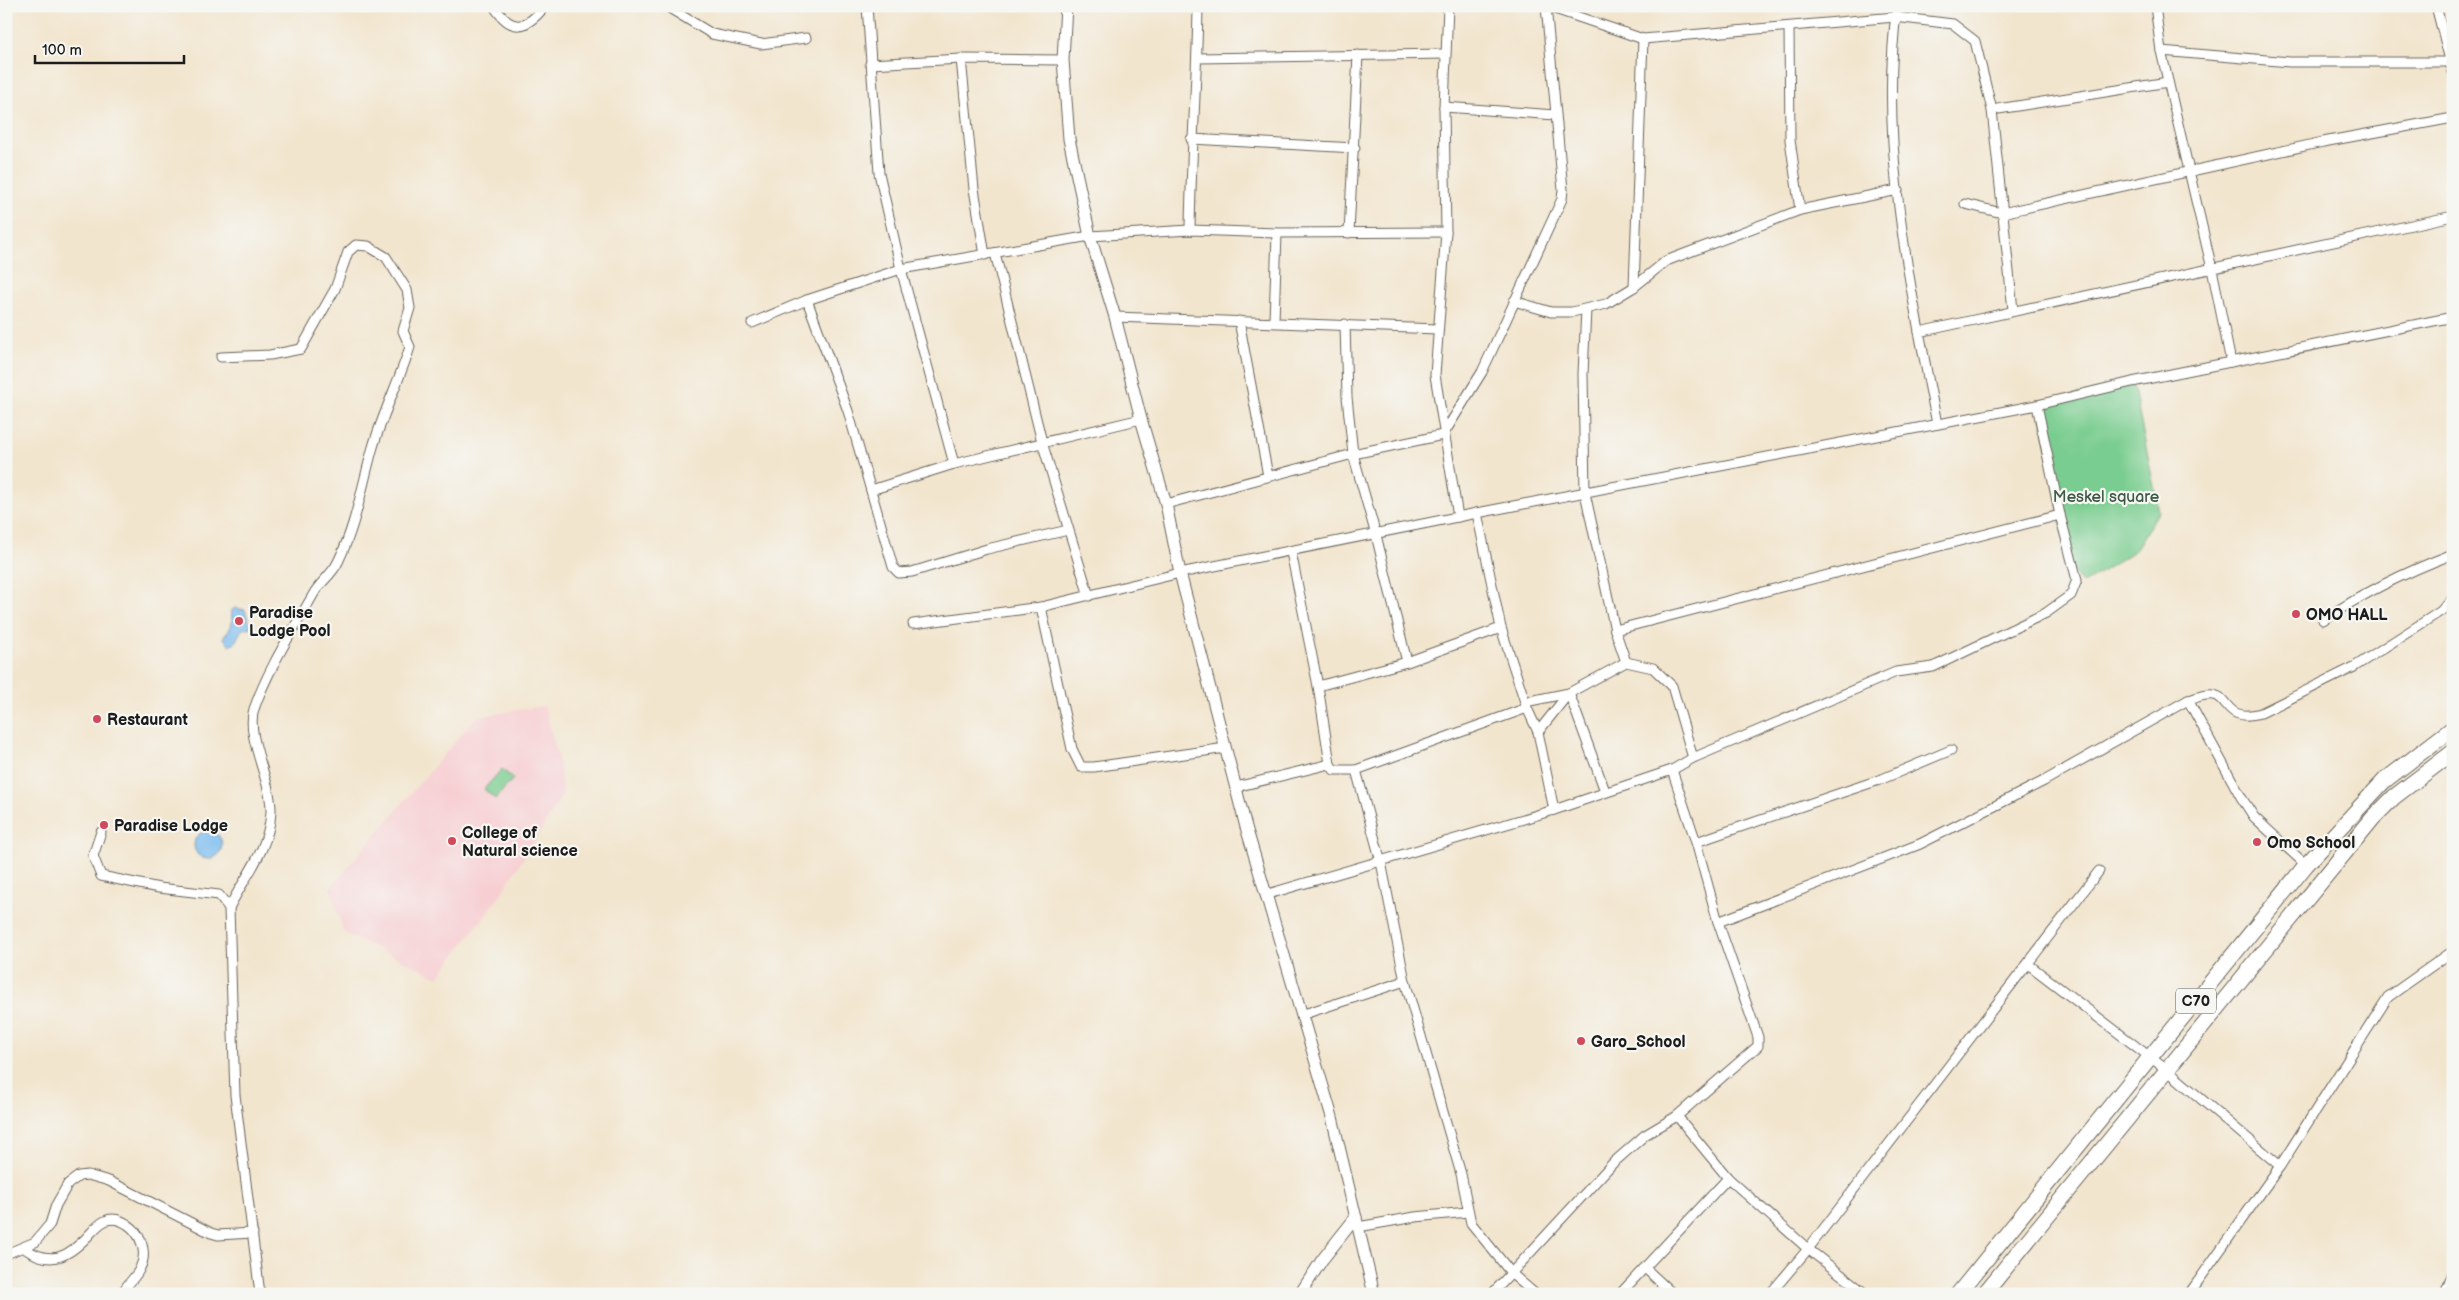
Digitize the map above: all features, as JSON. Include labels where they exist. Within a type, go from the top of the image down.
[{"type":"highway","name":"C70","points":[[1958,1294],[2306,865],[2384,781],[2453,728]]},
{"type":"highway","name":"C70","points":[[1984,1294],[2373,818],[2394,797],[2453,752]]},
{"type":"street","points":[[494,6],[503,20],[525,25],[534,19],[545,6]]},
{"type":"street","points":[[666,6],[712,34],[761,44],[806,38]]},
{"type":"street","points":[[867,6],[879,173],[901,269],[954,464]]},
{"type":"street","points":[[1066,6],[1063,60],[1069,139],[1090,236],[1115,317],[1141,419],[1166,504],[1180,573],[1265,895],[1332,1117],[1374,1294]]},
{"type":"street","points":[[1190,230],[1191,140],[1197,58],[1198,6]]},
{"type":"street","points":[[1448,6],[1444,54],[1446,232],[1435,375],[1458,517]]},
{"type":"street","points":[[1166,504],[1353,454],[1444,435],[1482,372],[1562,199],[1564,190],[1555,115],[1546,6],[1643,39],[1789,28],[1895,17],[1953,24],[1975,41],[1992,110],[2013,310]]},
{"type":"street","points":[[1897,6],[1890,106],[1898,190],[1919,332],[1937,424]]},
{"type":"street","points":[[2155,6],[2160,51],[2212,269],[2231,362]]},
{"type":"street","points":[[2436,6],[2452,62],[2453,72]]},
{"type":"street","points":[[1789,28],[1790,140],[1800,210]]},
{"type":"street","points":[[1634,287],[1643,39]]},
{"type":"street","points":[[2160,51],[2290,62],[2452,62]]},
{"type":"street","points":[[1197,58],[1444,54]]},
{"type":"street","points":[[1349,233],[1355,148],[1358,55]]},
{"type":"street","points":[[870,64],[961,59],[1063,60]]},
{"type":"street","points":[[961,59],[974,189],[985,255]]},
{"type":"street","points":[[1992,110],[2168,82]]},
{"type":"street","points":[[1444,107],[1555,115]]},
{"type":"street","points":[[1965,204],[2002,213],[2188,170],[2453,118]]},
{"type":"street","points":[[1191,140],[1355,148]]},
{"type":"street","points":[[1514,301],[1551,312],[1586,309],[1606,304],[1634,287],[1666,262],[1800,210],[1898,190]]},
{"type":"street","points":[[1919,332],[2013,310],[2453,216]]},
{"type":"street","points":[[752,323],[807,300],[901,269],[1090,236],[1190,230],[1277,233],[1446,232]]},
{"type":"street","points":[[1274,321],[1277,233]]},
{"type":"street","points":[[221,357],[270,356],[301,349],[335,290],[348,252],[356,245],[368,246],[386,257],[407,290],[410,308],[404,332],[410,347],[373,447],[352,531],[336,567],[314,593],[273,665],[254,710],[252,731],[262,762],[271,810],[270,821],[266,841],[258,860],[229,908],[234,1094],[260,1294]]},
{"type":"street","points":[[995,253],[1042,442],[1089,596]]},
{"type":"street","points":[[807,300],[848,411],[893,567],[899,573],[912,572],[987,550],[1068,530]]},
{"type":"street","points":[[1586,309],[1583,374],[1585,493],[1615,630],[1626,662]]},
{"type":"street","points":[[1115,317],[1274,321],[1438,329]]},
{"type":"street","points":[[913,624],[1041,607],[1180,573],[1376,535],[1477,513],[2037,405],[2231,362],[2453,317]]},
{"type":"street","points":[[1240,321],[1268,476]]},
{"type":"street","points":[[1346,324],[1347,397],[1353,454],[1376,535],[1407,662]]},
{"type":"street","points":[[1265,895],[1554,810],[1605,791],[1672,770],[1693,758],[1896,672],[1933,666],[2046,613],[2071,595],[2077,580],[2060,514],[2037,405]]},
{"type":"street","points":[[871,490],[954,464],[1141,419]]},
{"type":"street","points":[[1477,513],[1501,628],[1526,705],[1538,732],[1554,810]]},
{"type":"street","points":[[1615,630],[2060,514]]},
{"type":"street","points":[[1291,552],[1318,686],[1330,764],[1334,770],[1356,770],[1526,705],[1569,693],[1626,662],[1653,668],[1672,686],[1693,758]]},
{"type":"street","points":[[2323,620],[2363,594],[2394,578],[2453,554]]},
{"type":"street","points":[[1718,922],[1920,844],[2044,781],[2188,700],[2208,694],[2218,696],[2237,716],[2246,717],[2261,713],[2354,667],[2441,611],[2453,597]]},
{"type":"street","points":[[1041,607],[1072,749],[1081,766],[1094,767],[1226,748]]},
{"type":"street","points":[[1318,686],[1407,662],[1501,628]]},
{"type":"street","points":[[1538,732],[1569,693]]},
{"type":"street","points":[[1569,693],[1605,791]]},
{"type":"street","points":[[2188,700],[2240,798],[2254,817],[2306,865]]},
{"type":"street","points":[[1696,842],[1882,779],[1952,750]]},
{"type":"street","points":[[1236,787],[1330,764]]},
{"type":"street","points":[[1356,770],[1381,862],[1405,981],[1461,1174],[1471,1222],[1512,1274],[1535,1294]]},
{"type":"street","points":[[1492,1294],[1613,1163],[1645,1135],[1677,1116],[1758,1046],[1758,1037],[1718,922],[1696,842],[1672,770]]},
{"type":"street","points":[[101,832],[93,856],[102,876],[159,888],[219,895],[229,908]]},
{"type":"street","points":[[1770,1294],[1808,1249],[2099,871]]},
{"type":"street","points":[[2189,1294],[2280,1166],[2388,997],[2453,951]]},
{"type":"street","points":[[2028,964],[2150,1057],[2280,1166]]},
{"type":"street","points":[[1301,1015],[1405,981]]},
{"type":"street","points":[[1677,1116],[1728,1178],[1808,1249],[1866,1294]]},
{"type":"street","points":[[6,1254],[35,1242],[50,1224],[56,1205],[68,1184],[79,1176],[88,1175],[109,1181],[211,1233],[218,1235],[253,1233]]},
{"type":"street","points":[[1620,1294],[1728,1178]]},
{"type":"street","points":[[1300,1294],[1322,1260],[1357,1222],[1468,1212]]},
{"type":"street","points":[[24,1248],[34,1254],[54,1259],[68,1253],[106,1220],[118,1219],[129,1225],[139,1237],[143,1255],[141,1268],[122,1294]]},
{"type":"street","points":[[1645,1268],[1673,1294]]},
{"type":"street","points":[[2445,1294],[2453,1273]]},
{"type":"shaded area","name":"College of Natural science","points":[[544,706],[558,757],[563,794],[500,896],[438,977],[344,933],[330,888],[476,717]]},
{"type":"green space","name":"Meskel square","points":[[2133,384],[2159,511],[2135,550],[2083,584],[2069,566],[2039,403]]},
{"type":"green space","points":[[502,769],[513,779],[495,799],[484,789]]},
{"type":"water","points":[[235,608],[245,610],[251,627],[242,629],[234,644],[229,645],[223,637],[230,628],[232,622],[231,611]]},
{"type":"water","points":[[208,831],[218,835],[222,845],[218,855],[208,859],[198,855],[194,845],[198,835]]},
{"type":"place","name":"OMO HALL","points":[[2296,614]]},
{"type":"place","name":"Paradise Lodge Pool","points":[[239,621]]},
{"type":"place","name":"Restaurant","points":[[97,719]]},
{"type":"place","name":"Paradise Lodge","points":[[104,825]]},
{"type":"place","name":"College of Natural science","points":[[452,841]]},
{"type":"place","name":"Omo School","points":[[2257,842]]},
{"type":"place","name":"Garo_School","points":[[1581,1041]]}]
